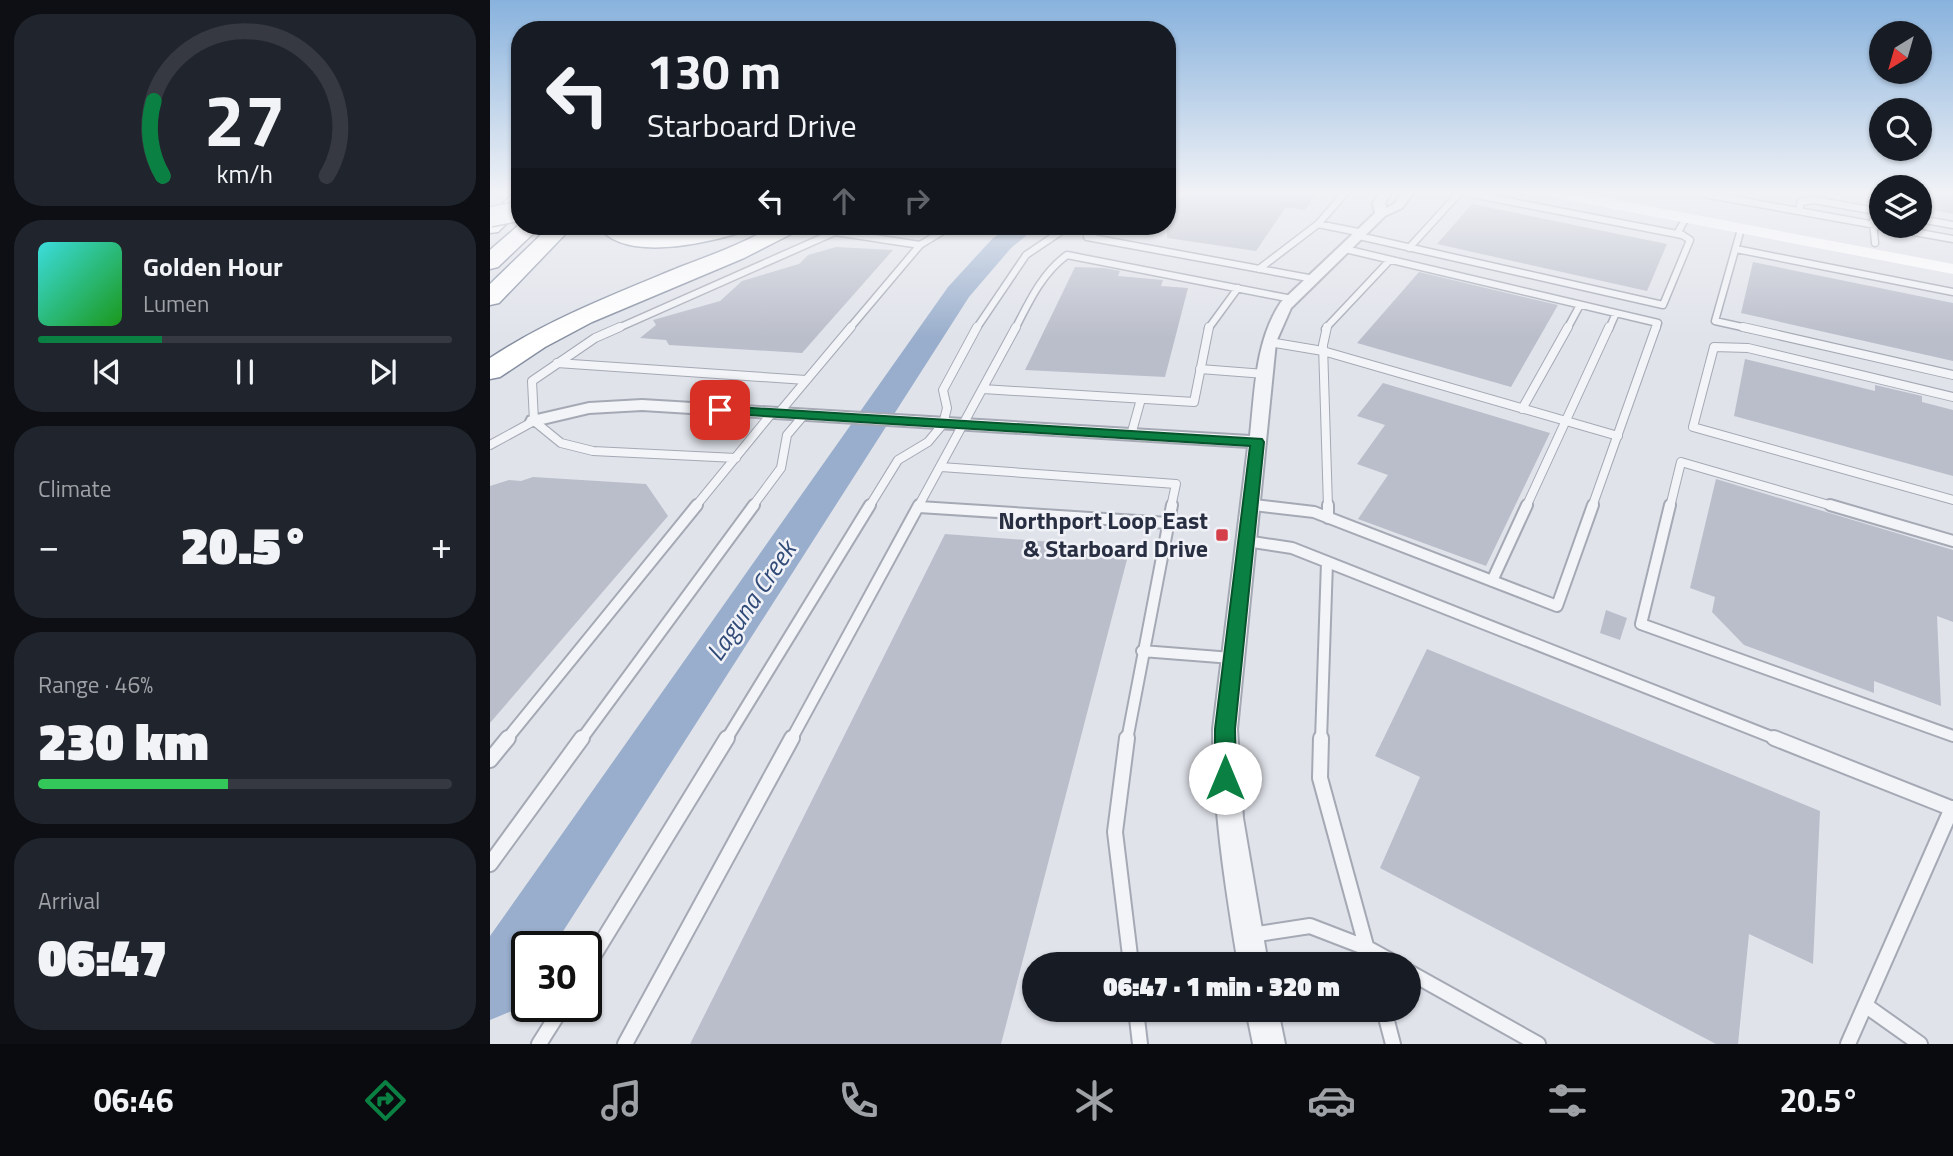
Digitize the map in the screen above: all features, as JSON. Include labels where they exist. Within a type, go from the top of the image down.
[{"type":"highway","points":[[490,262],[514,241]]},
{"type":"highway","points":[[490,298],[547,241]]},
{"type":"highway","points":[[490,371],[551,332],[600,308],[760,241]]},
{"type":"main road","points":[[1803,241],[1953,269]]},
{"type":"main road","points":[[1863,241],[1953,257]]},
{"type":"street","points":[[1252,952],[1232,842],[1225,778],[1225,729],[1269,342],[1278,317],[1292,299],[1354,241]]},
{"type":"street","points":[[534,421],[589,408],[616,405],[1257,442]]},
{"type":"street","points":[[1264,1022],[1269,1044]]},
{"type":"lane","points":[[736,458],[593,451],[561,443],[534,421],[533,381],[595,338],[819,241]]},
{"type":"lane","points":[[892,241],[920,245]]},
{"type":"lane","points":[[490,760],[736,458],[920,245],[927,241]]},
{"type":"lane","points":[[602,942],[898,460],[928,442],[947,408],[943,390],[968,341],[1026,256],[1048,241]]},
{"type":"lane","points":[[1107,241],[1314,279]]},
{"type":"lane","points":[[1259,269],[1296,241]]},
{"type":"lane","points":[[1250,505],[1314,512],[1557,606],[1658,323],[1390,260],[1356,241]]},
{"type":"lane","points":[[1360,241],[1409,248],[1663,305],[1690,241]]},
{"type":"lane","points":[[1409,248],[1416,241]]},
{"type":"lane","points":[[1738,241],[1715,321],[1953,375]]},
{"type":"lane","points":[[1736,249],[1953,292]]},
{"type":"lane","points":[[625,1044],[1040,285],[1054,264],[1067,255],[1292,299]]},
{"type":"lane","points":[[1328,518],[1325,329],[1390,260]]},
{"type":"lane","points":[[984,389],[1194,402],[1207,330],[1238,288]]},
{"type":"lane","points":[[1522,409],[1580,305]]},
{"type":"lane","points":[[1492,581],[1616,313]]},
{"type":"lane","points":[[1269,342],[1324,351],[1618,436]]},
{"type":"lane","points":[[1953,397],[1748,348],[1714,347],[1693,427],[1953,500]]},
{"type":"lane","points":[[557,363],[806,380]]},
{"type":"lane","points":[[1200,369],[1265,374]]},
{"type":"lane","points":[[1131,435],[1141,399]]},
{"type":"lane","points":[[490,864],[781,468],[787,435],[807,415]]},
{"type":"lane","points":[[490,445],[534,421]]},
{"type":"lane","points":[[1953,541],[1681,462],[1641,624],[1953,736]]},
{"type":"lane","points":[[941,467],[1176,484],[1130,714],[1115,832],[1130,952]]},
{"type":"lane","points":[[919,507],[1168,523]]},
{"type":"lane","points":[[1246,541],[1292,548],[1952,809],[1848,1044]]},
{"type":"lane","points":[[1327,562],[1320,778],[1368,952]]},
{"type":"lane","points":[[1142,651],[1232,658]]},
{"type":"lane","points":[[1248,935],[1310,926],[1374,952]]},
{"type":"lane","points":[[1421,979],[1538,1044]]},
{"type":"lane","points":[[1865,1005],[1920,1044]]},
{"type":"lane","points":[[540,1044],[553,1022]]},
{"type":"lane","points":[[1137,1022],[1140,1044]]},
{"type":"lane","points":[[1387,1022],[1393,1044]]},
{"type":"building","points":[[1186,241],[1263,241],[1256,251]]},
{"type":"building","points":[[1440,241],[1651,241],[1667,244],[1647,291],[1437,244]]},
{"type":"building","points":[[836,247],[893,250],[802,353],[669,345],[666,340],[640,338],[656,325],[653,320],[720,301],[742,281],[799,264],[808,255]]},
{"type":"building","points":[[1753,262],[1953,303],[1953,361],[1741,313]]},
{"type":"building","points":[[1075,267],[1104,268],[1120,271],[1118,276],[1163,280],[1161,286],[1188,288],[1165,377],[1025,370]]},
{"type":"building","points":[[1419,272],[1558,305],[1511,387],[1357,343]]},
{"type":"building","points":[[1745,359],[1875,391],[1875,385],[1922,396],[1922,402],[1953,410],[1953,476],[1734,416]]},
{"type":"building","points":[[1383,383],[1550,433],[1486,566],[1358,519],[1388,475],[1357,464],[1385,425],[1357,416]]},
{"type":"building","points":[[533,477],[646,484],[668,516],[490,723],[490,486]]},
{"type":"building","points":[[1716,479],[1953,550],[1953,622],[1937,616],[1941,706],[1874,681],[1874,693],[1744,645],[1712,612],[1715,597],[1690,588]]},
{"type":"building","points":[[945,534],[1130,548],[1025,952],[1022,952],[1022,963],[1001,1044],[690,1044]]},
{"type":"building","points":[[1606,610],[1627,618],[1620,640],[1600,633]]},
{"type":"building","points":[[1427,649],[1820,811],[1813,964],[1749,934],[1738,1044],[1716,1044],[1380,868],[1420,777],[1375,756]]},
{"type":"waterway","name":"Laguna Creek","points":[[490,989],[958,293],[1005,241]]},
{"type":"place","name":"Northport Loop East & Starboard Drive","points":[[1222,535]]},
{"type":"route","points":[[720,410],[1257,442],[1225,729],[1225,778]]}]
